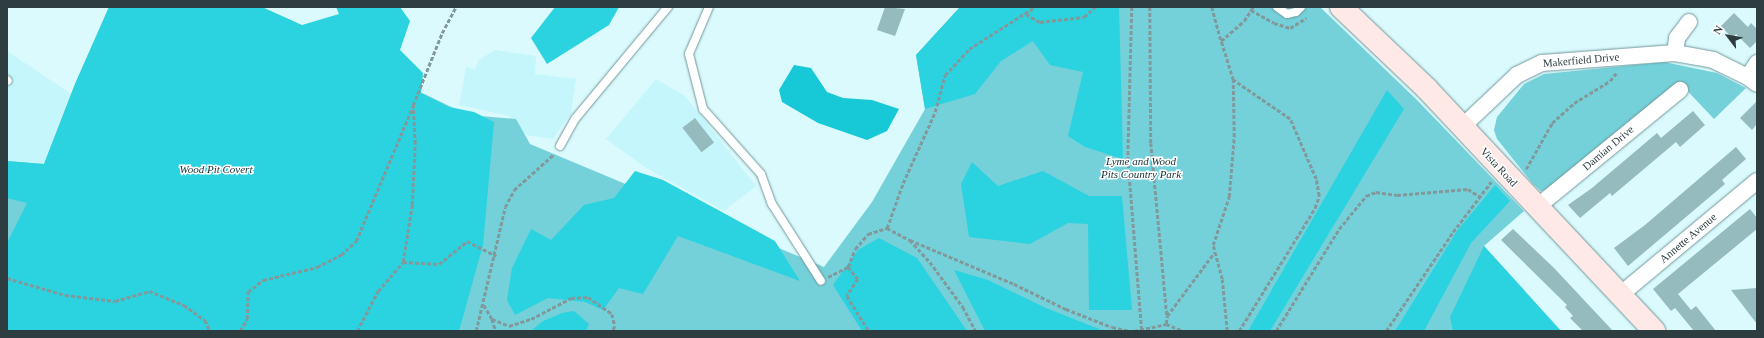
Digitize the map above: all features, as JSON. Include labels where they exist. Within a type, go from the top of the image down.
[{"type":"main road","name":"Vista Road","points":[[1341,7],[1427,89],[1462,127],[1511,171],[1537,207],[1654,331]]},
{"type":"street","points":[[1675,53],[1677,38],[1695,22]]},
{"type":"street","name":"Makerfield Drive","points":[[1462,127],[1517,75],[1533,65],[1675,53],[1713,60],[1752,80]]},
{"type":"street","points":[[1752,80],[1757,63]]},
{"type":"street","name":"Damian Drive","points":[[1537,207],[1680,90]]},
{"type":"street","name":"Annette Avenue","points":[[1620,295],[1757,181]]},
{"type":"lane","points":[[560,146],[575,119],[668,7]]},
{"type":"lane","points":[[709,7],[689,54],[703,109],[761,174],[772,204],[821,281]]},
{"type":"lane","points":[[1277,7],[1287,14],[1296,12],[1301,7]]},
{"type":"path","points":[[240,331],[247,319],[248,292],[263,280],[317,267],[341,255],[356,241],[442,33],[456,7]]},
{"type":"path","points":[[887,228],[902,183],[934,112],[945,75],[969,49],[1035,7]]},
{"type":"path","points":[[1026,14],[1040,22],[1084,16],[1095,7]]},
{"type":"path","points":[[1132,7],[1128,158],[1142,331]]},
{"type":"path","points":[[1150,7],[1151,143],[1167,316],[1166,324]]},
{"type":"path","points":[[1212,7],[1220,41],[1233,80],[1234,137],[1229,197],[1213,245],[1222,279],[1227,331]]},
{"type":"path","points":[[1220,41],[1244,21],[1253,7]]},
{"type":"path","points":[[1386,331],[1453,232],[1481,197],[1511,171],[1527,168],[1552,123],[1574,103],[1610,81],[1618,70]]},
{"type":"path","points":[[1233,80],[1290,118],[1316,179],[1319,196],[1315,208],[1239,331]]},
{"type":"path","points":[[357,331],[378,291],[403,262],[412,205],[415,144],[413,106]]},
{"type":"path","points":[[476,331],[496,256],[505,207],[514,190],[548,161],[560,146]]},
{"type":"path","points":[[1276,331],[1338,229],[1366,196],[1376,192],[1397,195],[1468,189],[1481,197]]},
{"type":"path","points":[[821,281],[848,267],[855,249],[868,234],[887,228],[910,240],[1014,284],[1066,309],[1112,327],[1130,331]]},
{"type":"path","points":[[910,240],[963,307],[976,331]]},
{"type":"path","points":[[403,262],[438,264],[467,241],[496,256]]},
{"type":"path","points":[[1167,316],[1215,252]]},
{"type":"path","points":[[848,267],[858,280],[847,296],[869,331]]},
{"type":"path","points":[[7,278],[65,295],[115,301],[149,291],[184,305],[205,320],[210,331]]},
{"type":"path","points":[[492,319],[508,326],[531,319],[571,298],[588,297],[612,314],[615,326],[613,331]]},
{"type":"path","points":[[484,305],[492,319],[496,331]]},
{"type":"path","points":[[1134,331],[1142,331],[1166,324],[1183,331]]},
{"type":"shaded area","points":[[495,50],[536,56],[535,74],[576,79],[571,113],[553,139],[525,135],[509,116],[459,105],[466,67],[475,69],[479,60]]},
{"type":"shaded area","points":[[7,51],[71,94],[44,164],[7,161]]},
{"type":"shaded area","points":[[794,65],[811,68],[827,92],[843,98],[872,100],[899,109],[887,131],[867,140],[818,123],[782,102],[779,90]]},
{"type":"shaded area","points":[[656,79],[685,96],[756,186],[724,211],[646,168],[606,139]]},
{"type":"green space","name":"Lyme and Wood Pits Country Park","points":[[109,7],[273,21],[468,115],[516,119],[530,144],[824,267],[872,202],[925,109],[916,55],[960,7],[1320,7],[1416,99],[1524,211],[1484,246],[1561,331],[7,331],[7,161],[44,164],[75,84]]},
{"type":"green space","name":"Wood Pit Covert","points":[[109,7],[262,7],[302,25],[339,14],[336,7],[400,7],[410,21],[400,50],[423,73],[421,93],[449,107],[474,112],[494,122],[483,245],[459,331],[7,331],[7,243],[27,203],[7,198],[7,161],[44,164],[75,84]]},
{"type":"green space","points":[[555,7],[619,7],[609,25],[547,64],[531,38]]},
{"type":"green space","points":[[960,7],[1119,7],[1123,159],[1085,147],[1068,136],[1083,72],[1050,65],[1033,41],[1001,61],[975,94],[925,109],[916,55]]},
{"type":"green space","points":[[1664,62],[1717,73],[1746,88],[1714,119],[1679,82],[1549,190],[1541,191],[1533,184],[1497,139],[1494,130],[1497,117],[1524,84],[1544,74]]},
{"type":"green space","points":[[1387,90],[1404,109],[1270,331],[1248,331]]},
{"type":"green space","points":[[972,162],[998,186],[1043,171],[1089,196],[1122,196],[1132,310],[1089,310],[1088,224],[1068,223],[1030,244],[969,237],[961,184]]},
{"type":"green space","points":[[635,171],[663,180],[775,241],[800,281],[678,236],[643,294],[619,288],[603,310],[585,302],[548,298],[515,315],[507,300],[512,268],[531,229],[551,240],[584,205],[614,198]]},
{"type":"green space","points":[[1495,185],[1510,201],[1471,243],[1424,331],[1395,331],[1457,231]]},
{"type":"green space","points":[[879,238],[917,258],[967,331],[862,331],[833,285],[858,250]]},
{"type":"green space","points":[[1484,246],[1561,331],[1453,331],[1450,317]]},
{"type":"green space","points":[[954,270],[988,280],[1046,308],[1104,331],[985,331]]},
{"type":"green space","points":[[574,311],[589,324],[586,331],[531,331],[543,321],[562,313]]},
{"type":"building","points":[[885,7],[905,9],[895,36],[877,30]]},
{"type":"building","points":[[1734,13],[1748,27],[1751,23],[1757,29],[1757,41],[1750,48],[1736,34],[1732,38],[1721,26]]},
{"type":"building","points":[[1757,101],[1757,124],[1752,130],[1740,118]]},
{"type":"building","points":[[1693,111],[1705,125],[1680,147],[1676,142],[1612,196],[1610,193],[1580,218],[1568,205],[1592,188],[1657,133],[1661,138]]},
{"type":"building","points":[[695,118],[714,142],[701,152],[682,128]]},
{"type":"building","points":[[1736,147],[1746,159],[1722,180],[1725,184],[1628,266],[1614,248],[1645,225]]},
{"type":"building","points":[[1750,209],[1757,218],[1757,229],[1678,294],[1691,310],[1696,306],[1716,331],[1694,331],[1675,308],[1671,311],[1653,289]]},
{"type":"building","points":[[1513,229],[1554,268],[1613,331],[1583,331],[1570,318],[1573,316],[1565,307],[1567,305],[1501,240]]},
{"type":"building","points":[[1757,288],[1757,324],[1731,290]]}]
